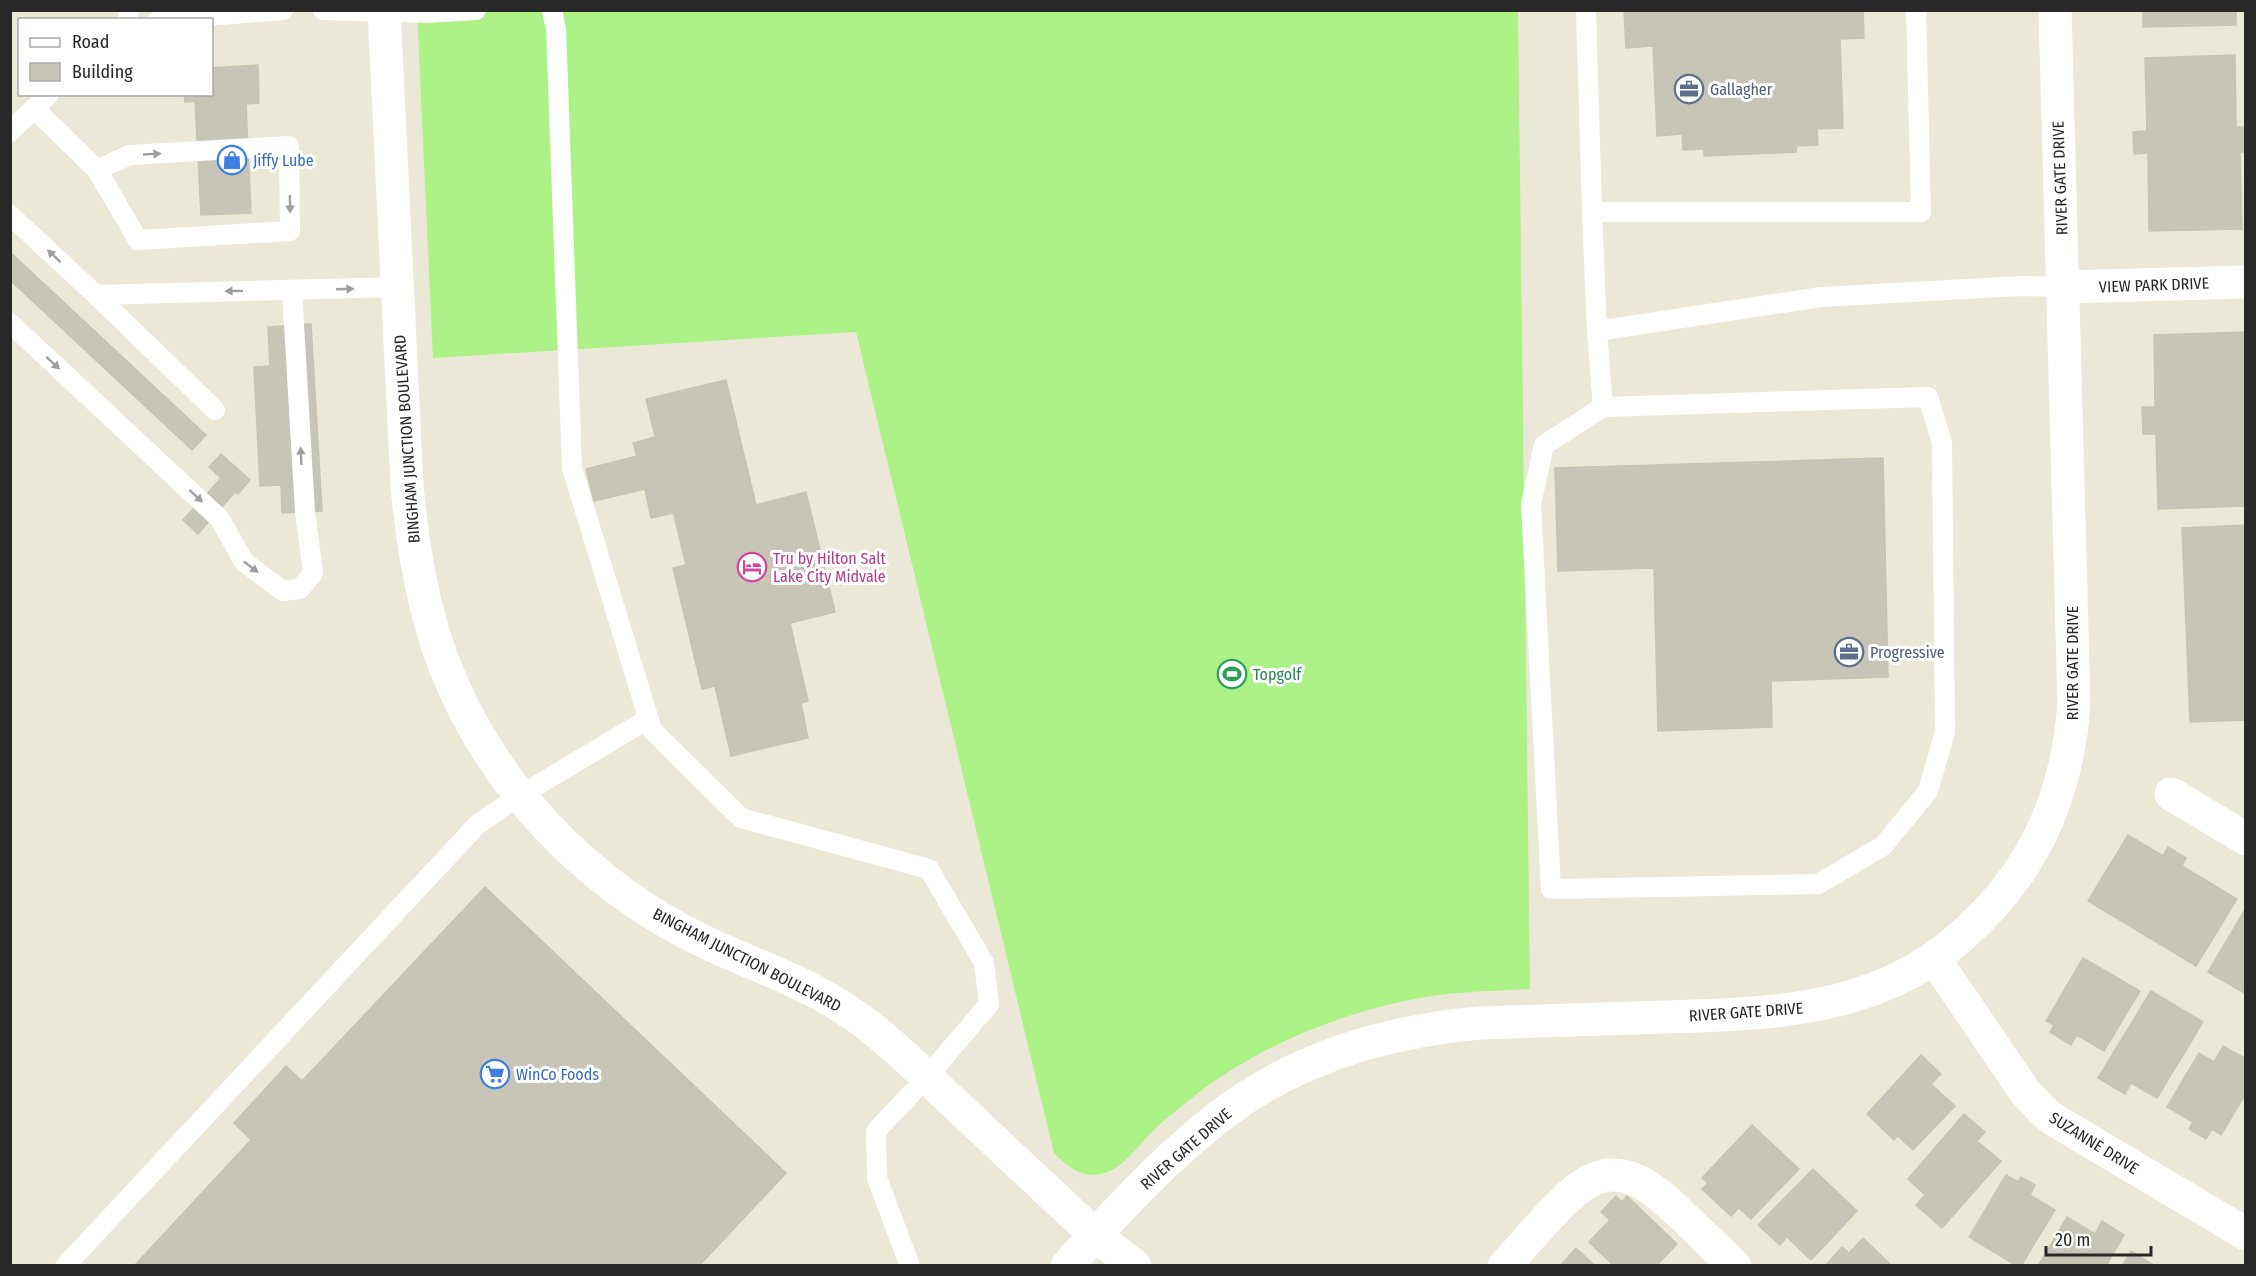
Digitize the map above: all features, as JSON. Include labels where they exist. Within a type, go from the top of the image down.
[{"type":"street","name":"RIVER GATE DRIVE","points":[[1066,1266],[1169,1159],[1225,1112],[1257,1091],[1291,1073],[1364,1043],[1438,1027],[1480,1023],[1746,1015],[1800,1009],[1850,998],[1896,981],[1959,940],[2018,874],[2046,822],[2058,792],[2073,724],[2074,685],[2055,10]]},
{"type":"street","name":"BINGHAM JUNCTION BOULEVARD","points":[[384,12],[407,486],[413,543],[426,607],[448,674],[472,723],[519,796],[568,849],[621,893],[683,931],[786,977],[845,1009],[894,1047],[1095,1235],[1135,1266]]},
{"type":"street","name":"VIEW PARK DRIVE","points":[[2063,287],[2246,282]]},
{"type":"street","points":[[2171,794],[2246,839]]},
{"type":"street","name":"SUZANNE DRIVE","points":[[1934,958],[2025,1092],[2044,1112],[2067,1128],[2244,1228]]},
{"type":"street","points":[[1504,1266],[1574,1192],[1597,1178],[1611,1174],[1624,1176],[1648,1186],[1735,1266]]},
{"type":"lane","points":[[183,18],[283,10]]},
{"type":"lane","points":[[323,10],[384,12],[476,10]]},
{"type":"lane","points":[[552,10],[556,29],[572,468],[652,730],[741,818],[928,869],[984,963],[988,1004],[927,1077],[876,1131],[877,1178],[910,1266]]},
{"type":"lane","points":[[1586,10],[1597,331],[1603,407]]},
{"type":"lane","points":[[1592,212],[1921,212],[1917,10]]},
{"type":"lane","points":[[10,132],[48,96]]},
{"type":"lane","points":[[34,108],[97,170],[138,240],[290,231],[289,146],[129,155],[97,170]]},
{"type":"lane","points":[[10,214],[215,410]]},
{"type":"lane","points":[[1597,331],[1821,297],[2020,286],[2063,287]]},
{"type":"lane","points":[[96,295],[398,287]]},
{"type":"lane","points":[[10,323],[220,519],[244,562],[283,591],[300,589],[313,573],[304,512],[292,290]]},
{"type":"lane","points":[[1928,397],[1942,443],[1945,732],[1928,791],[1883,846],[1818,884],[1551,889],[1531,504],[1544,445],[1603,407],[1928,397]]},
{"type":"lane","points":[[66,1266],[478,825],[519,796],[648,719]]},
{"type":"green space","name":"Topgolf","points":[[417,11],[1518,11],[1530,989],[1439,995],[1375,1008],[1313,1029],[1282,1042],[1225,1074],[1159,1125],[1125,1160],[1110,1171],[1093,1175],[1080,1173],[1064,1162],[1054,1153],[856,332],[433,358]]},
{"type":"building","points":[[1624,10],[1863,10],[1864,38],[1840,39],[1843,128],[1817,129],[1818,145],[1797,146],[1796,152],[1704,156],[1704,149],[1683,150],[1682,134],[1657,136],[1653,46],[1626,48]]},
{"type":"building","points":[[2143,10],[2236,10],[2236,25],[2143,27]]},
{"type":"building","points":[[2235,55],[2236,127],[2246,127],[2246,152],[2240,152],[2242,229],[2149,231],[2148,153],[2134,154],[2133,132],[2147,131],[2145,58]]},
{"type":"building","points":[[258,65],[259,103],[246,104],[251,213],[201,215],[195,101],[185,102],[184,96],[213,96],[213,68]]},
{"type":"building","points":[[10,252],[206,435],[192,450],[10,280]]},
{"type":"building","points":[[311,324],[322,511],[282,513],[281,485],[260,486],[254,367],[270,366],[268,327]]},
{"type":"building","points":[[2246,332],[2246,506],[2158,509],[2156,434],[2143,434],[2142,407],[2155,407],[2154,335]]},
{"type":"building","name":"Tru by Hilton Salt Lake City Midvale","points":[[726,380],[756,505],[806,492],[835,612],[790,623],[808,701],[801,703],[808,738],[731,756],[715,686],[702,689],[673,568],[686,565],[646,399]]},
{"type":"building","points":[[655,437],[673,513],[651,518],[645,489],[594,501],[586,469],[637,456],[633,443]]},
{"type":"building","points":[[221,454],[250,480],[238,494],[235,492],[198,534],[183,520],[221,478],[209,467]]},
{"type":"building","points":[[1883,458],[1888,677],[1771,681],[1772,727],[1658,731],[1654,568],[1558,571],[1555,468]]},
{"type":"building","points":[[2246,525],[2246,720],[2190,722],[2182,528]]},
{"type":"building","points":[[2128,835],[2163,856],[2168,847],[2186,858],[2182,866],[2237,899],[2196,966],[2088,901]]},
{"type":"building","name":"WinCo Foods","points":[[485,887],[786,1173],[699,1266],[134,1266],[251,1140],[234,1123],[286,1066],[302,1081]]},
{"type":"building","points":[[2246,908],[2246,994],[2208,972]]},
{"type":"building","points":[[2083,958],[2140,991],[2104,1051],[2077,1035],[2071,1045],[2050,1032],[2054,1025],[2046,1021]]},
{"type":"building","points":[[2151,991],[2203,1022],[2157,1098],[2131,1083],[2125,1094],[2098,1078]]},
{"type":"building","points":[[2223,1046],[2246,1059],[2246,1093],[2221,1135],[2212,1129],[2206,1139],[2189,1129],[2193,1122],[2167,1107],[2199,1053],[2214,1062]]},
{"type":"building","points":[[1921,1055],[1941,1074],[1931,1084],[1955,1106],[1913,1150],[1898,1136],[1894,1140],[1867,1114]]},
{"type":"building","points":[[1964,1114],[1985,1132],[1977,1141],[2001,1161],[1942,1228],[1916,1205],[1925,1195],[1908,1179]]},
{"type":"building","points":[[1752,1125],[1799,1169],[1751,1219],[1739,1208],[1731,1216],[1702,1189],[1708,1183],[1702,1178]]},
{"type":"building","points":[[1813,1169],[1857,1211],[1811,1260],[1787,1237],[1780,1245],[1758,1225]]},
{"type":"building","points":[[2006,1175],[2018,1182],[2021,1177],[2035,1185],[2030,1195],[2055,1210],[2021,1266],[2017,1266],[1969,1237]]},
{"type":"building","points":[[1616,1196],[1622,1202],[1627,1196],[1677,1244],[1656,1266],[1614,1266],[1589,1242],[1610,1220],[1601,1212]]},
{"type":"building","points":[[2067,1217],[2095,1234],[2102,1221],[2124,1235],[2106,1266],[2038,1266]]},
{"type":"building","points":[[1863,1238],[1892,1266],[1825,1266],[1842,1247],[1849,1253]]},
{"type":"building","points":[[1576,1248],[1595,1266],[1560,1266]]},
{"type":"building","points":[[2131,1251],[2155,1266],[2122,1266]]},
{"type":"place","name":"Gallagher","points":[[1689,89]]},
{"type":"place","name":"Jiffy Lube","points":[[232,160]]},
{"type":"place","name":"Tru by Hilton Salt Lake City Midvale","points":[[752,567]]},
{"type":"place","name":"Progressive","points":[[1849,652]]},
{"type":"place","name":"Topgolf","points":[[1232,674]]},
{"type":"place","name":"WinCo Foods","points":[[495,1074]]}]
